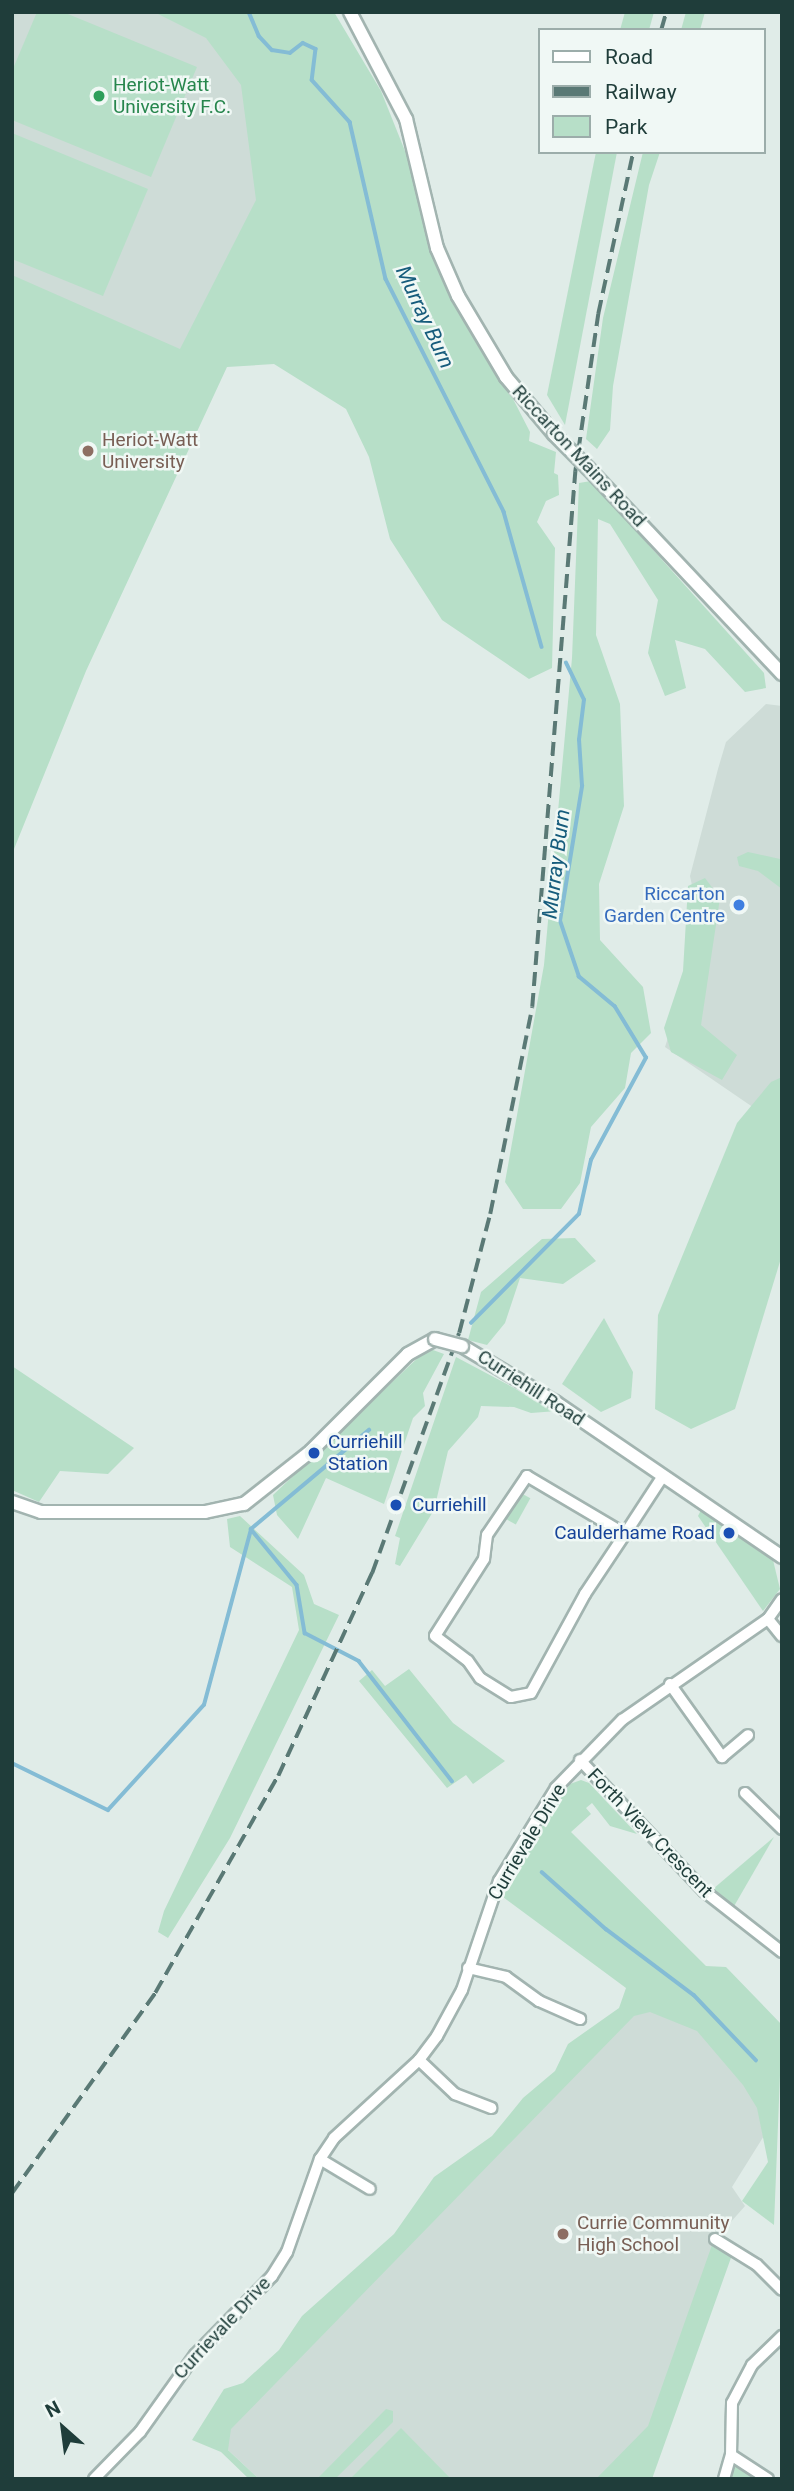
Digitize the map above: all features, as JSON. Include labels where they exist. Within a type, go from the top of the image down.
[{"type":"street","name":"Riccarton Mains Road","points":[[350,12],[405,119],[434,238],[454,287],[506,377],[554,433],[782,674]]},
{"type":"street","name":"Curriehill Road","points":[[12,1502],[41,1512],[205,1511],[244,1504],[311,1451],[408,1354],[435,1339],[462,1346],[663,1476],[782,1557]]},
{"type":"street","points":[[625,1534],[533,1477],[520,1480],[487,1535],[484,1559],[435,1636],[468,1661],[480,1678],[511,1697],[531,1693],[585,1594],[625,1534],[663,1476]]},
{"type":"street","name":"Forth View Crescent","points":[[782,1599],[768,1619],[670,1684],[580,1760],[704,1891],[782,1952]]},
{"type":"street","points":[[768,1619],[782,1636]]},
{"type":"street","points":[[670,1684],[722,1757],[748,1735]]},
{"type":"street","name":"Currievale Drive","points":[[94,2479],[140,2432],[195,2355],[272,2276],[287,2252],[320,2159],[352,2117],[419,2060],[452,2013],[499,1881],[556,1788],[580,1760]]},
{"type":"street","points":[[745,1793],[782,1829]]},
{"type":"street","points":[[468,1968],[506,1977],[539,2001],[580,2020]]},
{"type":"street","points":[[419,2060],[455,2094],[491,2108]]},
{"type":"street","points":[[320,2159],[370,2189]]},
{"type":"street","points":[[715,2239],[757,2265],[782,2290]]},
{"type":"street","points":[[724,2479],[731,2455],[732,2403],[741,2383],[764,2351],[782,2336]]},
{"type":"street","points":[[731,2455],[768,2479]]},
{"type":"shaded area","name":"Heriot-Watt University","points":[[12,12],[273,12],[314,57],[12,845]]},
{"type":"shaded area","name":"Riccarton Garden Centre","points":[[766,704],[782,706],[782,1127],[665,1047],[702,933],[690,876],[718,769],[726,742]]},
{"type":"shaded area","name":"Currie Community High School","points":[[656,1978],[744,2078],[770,2126],[732,2187],[745,2206],[715,2240],[649,2426],[599,2479],[259,2479],[209,2432]]},
{"type":"green space","name":"Heriot-Watt University F.C.","points":[[37,12],[63,12],[197,67],[151,177],[12,120],[12,71]]},
{"type":"green space","points":[[154,12],[334,12],[381,91],[409,161],[441,275],[512,397],[530,432],[529,441],[556,452],[554,473],[558,475],[559,495],[546,501],[537,522],[555,548],[552,668],[529,679],[442,620],[390,539],[369,457],[346,409],[274,364],[227,367],[86,671],[12,854],[12,275],[180,349],[256,200],[241,85],[206,38]]},
{"type":"green space","points":[[625,12],[654,12],[650,28],[621,28]]},
{"type":"green space","points":[[686,12],[705,12],[701,28],[682,28]]},
{"type":"green space","points":[[12,133],[148,189],[103,296],[12,259]]},
{"type":"green space","points":[[596,154],[617,154],[565,425],[547,395]]},
{"type":"green space","points":[[643,154],[659,154],[649,185],[613,386],[610,430],[597,449],[586,439],[603,318]]},
{"type":"green space","points":[[591,481],[764,673],[766,688],[745,692],[705,649],[675,640],[686,688],[665,696],[648,653],[658,600],[610,524],[598,519],[596,635],[620,704],[624,806],[599,884],[600,940],[643,987],[651,1033],[631,1053],[625,1088],[591,1127],[580,1183],[561,1209],[523,1209],[505,1182],[544,965],[572,658],[579,483]]},
{"type":"green space","points":[[748,852],[780,859],[782,889],[758,871],[739,866],[737,857]]},
{"type":"green space","points":[[705,878],[720,898],[701,1025],[737,1055],[722,1080],[671,1052],[664,1028],[683,971],[688,886]]},
{"type":"green space","points":[[782,1077],[782,1255],[735,1409],[691,1429],[655,1409],[658,1315],[737,1123],[771,1082]]},
{"type":"green space","points":[[575,1238],[596,1261],[563,1284],[520,1278],[505,1323],[487,1345],[468,1340],[481,1292],[542,1239]]},
{"type":"green space","points":[[604,1318],[633,1372],[631,1398],[601,1412],[562,1384]]},
{"type":"green space","points":[[433,1350],[444,1354],[423,1393],[425,1406],[413,1418],[384,1504],[326,1478],[298,1539],[277,1515],[273,1495],[425,1351]]},
{"type":"green space","points":[[456,1357],[557,1411],[531,1413],[514,1407],[481,1406],[478,1417],[448,1451],[434,1510],[400,1566],[395,1564],[400,1538],[395,1536]]},
{"type":"green space","points":[[12,1366],[134,1448],[108,1474],[60,1471],[39,1502],[12,1490]]},
{"type":"green space","points":[[519,1492],[530,1498],[516,1525],[504,1518]]},
{"type":"green space","points":[[701,1510],[773,1560],[780,1589],[763,1611],[698,1516]]},
{"type":"green space","points":[[240,1516],[304,1575],[314,1604],[339,1615],[230,1838],[168,1938],[158,1932],[164,1911],[299,1630],[292,1587],[230,1547],[227,1519]]},
{"type":"green space","points":[[409,1669],[453,1723],[505,1761],[473,1784],[466,1775],[447,1788],[359,1681],[372,1670],[385,1686]]},
{"type":"green space","points":[[581,1780],[589,1783],[637,1834],[610,1826],[592,1803],[586,1808],[591,1814],[571,1832],[706,1966],[726,1967],[782,2025],[774,2225],[742,2201],[768,2162],[757,2108],[743,2085],[697,2031],[650,2012],[634,2016],[231,2429],[228,2450],[259,2479],[249,2479],[221,2452],[192,2440],[224,2389],[243,2383],[279,2350],[302,2316],[394,2234],[434,2177],[492,2136],[523,2098],[555,2071],[568,2044],[619,2008],[626,1988],[503,1897],[528,1847],[570,1784]]},
{"type":"green space","points":[[774,1837],[733,1908],[713,1889]]},
{"type":"green space","points":[[712,2245],[732,2255],[652,2479],[596,2479],[648,2426]]},
{"type":"green space","points":[[386,2409],[393,2411],[393,2422],[335,2479],[317,2479]]},
{"type":"green space","points":[[401,2428],[451,2479],[350,2479]]},
{"type":"green space","points":[[740,2465],[759,2479],[731,2479],[734,2466]]},
{"type":"waterway","name":"Murray Burn","points":[[249,12],[259,36],[272,50],[290,53],[303,43],[316,49],[312,80],[350,122],[386,279],[504,512],[542,647]]},
{"type":"waterway","name":"Murray Burn","points":[[471,1323],[579,1214],[591,1160],[646,1058],[615,1007],[579,977],[560,921],[582,786],[579,740],[584,700],[566,663]]},
{"type":"waterway","points":[[12,1763],[108,1810],[204,1705],[251,1529],[369,1430]]},
{"type":"waterway","points":[[251,1529],[297,1585],[305,1633],[359,1661],[452,1781]]},
{"type":"waterway","points":[[542,1872],[606,1929],[694,1995],[756,2060]]},
{"type":"railway","points":[[662,28],[666,12]]},
{"type":"railway","points":[[12,2193],[155,1993],[278,1776],[372,1573],[459,1333],[490,1214],[532,1007],[575,472],[598,314],[633,154]]},
{"type":"place","name":"Heriot-Watt University F.C.","points":[[99,96]]},
{"type":"place","name":"Heriot-Watt University","points":[[88,451]]},
{"type":"place","name":"Riccarton Garden Centre","points":[[739,905]]},
{"type":"place","name":"Curriehill Station","points":[[314,1453]]},
{"type":"place","name":"Curriehill","points":[[396,1505]]},
{"type":"place","name":"Caulderhame Road","points":[[729,1533]]},
{"type":"place","name":"Currie Community High School","points":[[563,2234]]}]
